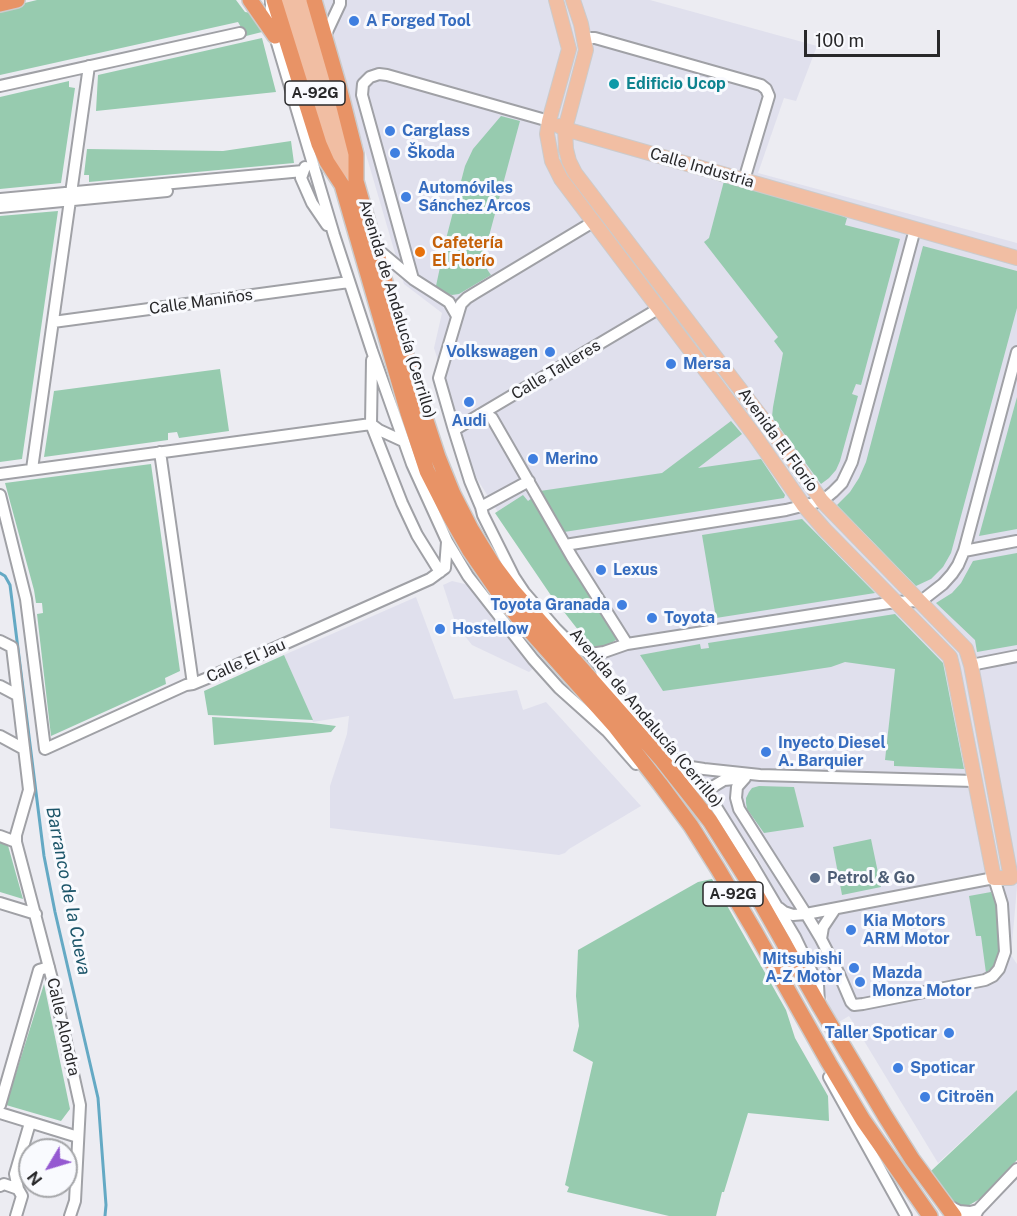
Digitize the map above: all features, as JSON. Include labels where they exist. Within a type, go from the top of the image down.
[{"type":"highway","points":[[0,4],[17,0]]},
{"type":"highway","points":[[250,0],[275,36]]},
{"type":"highway","name":"Avenida de Andalucía (Cerrillo)","points":[[273,0],[319,144],[327,162],[349,183],[375,246],[434,446],[453,494],[471,529],[513,591],[575,656],[710,821],[756,894],[820,1007]]},
{"type":"highway","name":"Avenida de Andalucía (Cerrillo)","points":[[314,0],[356,154],[349,183],[427,471],[470,551],[522,622],[575,656]]},
{"type":"highway","name":"Avenida de Andalucía (Cerrillo)","points":[[596,681],[614,726],[691,826],[797,1008]]},
{"type":"highway","name":"A-92G","points":[[820,1007],[885,1116],[954,1216]]},
{"type":"highway","name":"A-92G","points":[[797,1008],[863,1120],[930,1216]]},
{"type":"main road","name":"Avenida de Andalucía (Cerrillo)","points":[[288,0],[349,183]]},
{"type":"main road","name":"Avenida de Andalucía (Cerrillo)","points":[[300,0],[346,156],[349,183]]},
{"type":"main road","name":"Avenida El Florío","points":[[556,0],[569,49],[547,134],[552,161],[561,179],[755,436],[804,506],[950,657],[994,878]]},
{"type":"main road","name":"Avenida El Florío","points":[[573,0],[585,38],[586,50],[565,129],[569,161],[822,501],[966,649],[1014,878]]},
{"type":"main road","points":[[568,43],[585,38]]},
{"type":"main road","name":"Calle Industria","points":[[549,122],[565,129],[1017,258]]},
{"type":"main road","points":[[593,222],[607,213]]},
{"type":"main road","points":[[658,309],[672,298]]},
{"type":"main road","points":[[953,669],[971,665]]},
{"type":"main road","points":[[975,781],[992,778]]},
{"type":"main road","points":[[994,878],[1014,878]]},
{"type":"street","name":"Avenida de Andalucía (Cerrillo)","points":[[273,0],[271,17],[275,36],[349,282],[403,441],[447,541],[468,576],[552,681],[607,732],[640,768],[660,784]]},
{"type":"street","points":[[324,36],[340,0]]},
{"type":"street","points":[[0,86],[240,33]]},
{"type":"street","points":[[585,38],[606,41],[766,88],[769,96],[744,180]]},
{"type":"street","points":[[32,469],[89,66]]},
{"type":"street","name":"Avenida de Andalucía (Cerrillo)","points":[[387,75],[379,74],[370,77],[363,84],[362,95],[412,279],[449,302],[457,316],[439,378],[470,481],[483,515],[514,577],[524,592],[572,645],[575,656]]},
{"type":"street","name":"Calle Industria","points":[[387,75],[549,122]]},
{"type":"street","points":[[310,156],[302,175],[312,203],[334,235]]},
{"type":"street","points":[[0,199],[71,196],[302,175]]},
{"type":"street","points":[[0,207],[71,196]]},
{"type":"street","points":[[457,316],[461,304],[467,298],[593,222]]},
{"type":"street","points":[[565,545],[804,506],[822,501],[833,492],[842,483],[852,462],[915,229]]},
{"type":"street","points":[[375,246],[412,279]]},
{"type":"street","name":"Calle Maniños","points":[[53,322],[349,282]]},
{"type":"street","name":"Calle Talleres","points":[[454,430],[658,309]]},
{"type":"street","points":[[372,351],[371,424],[402,503],[417,535],[442,570],[468,576]]},
{"type":"street","points":[[552,681],[554,674],[575,656],[895,602],[919,601],[943,584],[952,574],[964,551],[1017,354]]},
{"type":"street","points":[[481,414],[492,418],[621,647]]},
{"type":"street","points":[[0,474],[371,424],[403,441]]},
{"type":"street","points":[[379,446],[389,435]]},
{"type":"street","points":[[419,444],[421,486]]},
{"type":"street","points":[[160,452],[193,684]]},
{"type":"street","points":[[481,507],[529,482]]},
{"type":"street","name":"Calle El Jau","points":[[0,495],[26,599],[45,749],[430,579],[442,570]]},
{"type":"street","points":[[442,570],[447,541]]},
{"type":"street","points":[[964,551],[1017,541]]},
{"type":"street","points":[[535,615],[552,624]]},
{"type":"street","points":[[0,641],[12,647],[29,790],[16,842],[0,836]]},
{"type":"street","points":[[570,698],[580,697],[596,681],[621,647]]},
{"type":"street","points":[[971,665],[1017,656]]},
{"type":"street","name":"Avenida de Andalucía (Cerrillo)","points":[[596,681],[712,802],[795,937],[818,985],[820,1007]]},
{"type":"street","points":[[0,686],[17,695]]},
{"type":"street","points":[[0,736],[24,749]]},
{"type":"street","points":[[678,765],[760,775],[975,781]]},
{"type":"street","points":[[704,769],[711,777],[714,786],[712,802]]},
{"type":"street","points":[[714,786],[724,780],[760,775]]},
{"type":"street","points":[[745,778],[737,787],[736,798],[739,809],[806,914],[821,939],[854,1005],[986,980],[999,969],[1005,952],[1002,904],[994,878],[806,914],[793,915],[778,907]]},
{"type":"street","name":"Calle Alondra","points":[[16,842],[49,967],[80,1105],[75,1201],[70,1216]]},
{"type":"street","points":[[753,866],[756,894]]},
{"type":"street","points":[[0,916],[2,904],[36,914]]},
{"type":"street","points":[[821,939],[823,927],[835,909]]},
{"type":"street","points":[[795,937],[798,926],[806,914]]},
{"type":"street","points":[[0,1106],[39,970],[49,967]]},
{"type":"street","points":[[797,1008],[803,1031],[906,1216]]},
{"type":"street","points":[[0,1113],[78,1137]]},
{"type":"street","points":[[2,1185],[18,1190],[15,1174],[30,1123]]},
{"type":"street","points":[[943,1203],[959,1211],[977,1213],[1017,1169]]},
{"type":"street","points":[[2,1185],[15,1174]]},
{"type":"street","points":[[16,1216],[21,1198]]},
{"type":"shaded area","points":[[322,0],[650,0],[817,46],[796,101],[784,98],[758,173],[1017,243],[1017,887],[1011,955],[1017,964],[1017,1090],[938,1163],[849,1016],[839,1022],[829,1006],[821,980],[758,859],[679,751],[674,754],[618,692],[618,683],[621,680],[498,512],[472,471],[434,348],[442,313],[404,284]]},
{"type":"shaded area","points":[[452,581],[469,585],[535,667],[529,672],[472,645],[456,625],[443,585]]},
{"type":"shaded area","points":[[416,597],[454,699],[517,690],[523,710],[546,702],[641,806],[559,855],[330,828],[330,786],[347,734],[349,716],[313,722],[284,655]]},
{"type":"green space","points":[[37,0],[236,0],[245,12],[251,13],[262,32],[246,36],[238,22],[0,75],[0,9]]},
{"type":"green space","points":[[262,38],[276,92],[96,111],[98,75]]},
{"type":"green space","points":[[69,81],[69,87],[75,88],[61,183],[0,189],[0,97]]},
{"type":"green space","points":[[501,116],[520,121],[482,262],[491,275],[459,294],[445,293],[436,286],[465,166],[473,149]]},
{"type":"green space","points":[[291,141],[294,163],[89,182],[89,175],[84,175],[87,149],[223,151]]},
{"type":"green space","points":[[724,181],[835,213],[847,218],[845,225],[900,239],[861,385],[856,384],[852,394],[858,396],[840,461],[836,470],[821,484],[772,417],[783,353],[774,341],[778,337],[704,242],[709,238]]},
{"type":"green space","points":[[58,211],[22,459],[0,462],[0,216]]},
{"type":"green space","points":[[923,246],[1017,271],[1017,308],[951,553],[943,567],[931,579],[916,586],[837,505],[850,492],[866,462]]},
{"type":"green space","points":[[220,369],[229,431],[179,438],[177,432],[168,433],[168,440],[44,457],[54,391]]},
{"type":"green space","points":[[1017,397],[1017,529],[979,536]]},
{"type":"green space","points":[[731,421],[742,434],[698,468],[761,459],[785,495],[784,498],[564,532],[540,491],[662,473]]},
{"type":"green space","points":[[151,464],[180,671],[165,678],[166,684],[51,736],[37,614],[43,613],[42,603],[36,603],[5,483]]},
{"type":"green space","points":[[523,495],[528,501],[532,498],[617,639],[610,644],[593,649],[550,594],[495,513]]},
{"type":"green space","points":[[802,519],[875,593],[716,618],[702,535]]},
{"type":"green space","points":[[1017,553],[1017,645],[977,652],[975,640],[936,603],[952,593],[961,583],[973,561]]},
{"type":"green space","points":[[895,614],[943,663],[964,769],[894,766],[894,761],[885,760],[895,669],[845,662],[831,667],[663,691],[640,655],[700,644],[701,649],[709,648],[708,643]]},
{"type":"green space","points":[[284,655],[313,720],[208,715],[204,691]]},
{"type":"green space","points":[[212,717],[336,726],[331,732],[214,745]]},
{"type":"green space","points":[[759,786],[794,787],[804,827],[764,833],[747,809],[746,803],[746,798],[752,788]]},
{"type":"green space","points":[[0,839],[7,842],[23,899],[0,892]]},
{"type":"green space","points":[[871,839],[881,887],[842,895],[833,847]]},
{"type":"green space","points":[[712,879],[786,1010],[795,1038],[828,1096],[829,1121],[748,1113],[716,1216],[669,1216],[567,1192],[569,1187],[565,1185],[593,1062],[573,1051],[579,1026],[576,996],[578,950],[698,882]]},
{"type":"green space","points":[[991,892],[997,906],[999,952],[993,967],[986,973],[981,936],[976,936],[969,896]]},
{"type":"green space","points":[[44,984],[70,1109],[61,1121],[6,1105]]},
{"type":"green space","points":[[1017,1090],[1017,1160],[983,1197],[966,1207],[956,1204],[944,1192],[931,1171]]},
{"type":"waterway","name":"Barranco de la Cueva","points":[[0,573],[5,576],[10,585],[44,856],[98,1098],[105,1216]]},
{"type":"place","name":"A Forged Tool","points":[[354,21]]},
{"type":"place","name":"Edificio Ucop","points":[[614,84]]},
{"type":"place","name":"Carglass","points":[[390,131]]},
{"type":"place","name":"Škoda","points":[[395,153]]},
{"type":"place","name":"Automóviles Sánchez Arcos","points":[[406,197]]},
{"type":"place","name":"Cafetería El Florío","points":[[420,252]]},
{"type":"place","name":"Volkswagen","points":[[550,352]]},
{"type":"place","name":"Mersa","points":[[671,364]]},
{"type":"place","name":"Audi","points":[[469,402]]},
{"type":"place","name":"Merino","points":[[533,459]]},
{"type":"place","name":"Lexus","points":[[601,570]]},
{"type":"place","name":"Toyota Granada","points":[[622,605]]},
{"type":"place","name":"Toyota","points":[[652,618]]},
{"type":"place","name":"Hostellow","points":[[440,629]]},
{"type":"place","name":"Inyecto Diesel A. Barquier","points":[[766,752]]},
{"type":"place","name":"Petrol & Go","points":[[815,878]]},
{"type":"place","name":"Kia Motors ARM Motor","points":[[851,930]]},
{"type":"place","name":"Mitsubishi A-Z Motor","points":[[854,968]]},
{"type":"place","name":"Mazda Monza Motor","points":[[860,982]]},
{"type":"place","name":"Taller Spoticar","points":[[949,1033]]},
{"type":"place","name":"Spoticar","points":[[898,1068]]},
{"type":"place","name":"Citroën","points":[[925,1097]]}]
